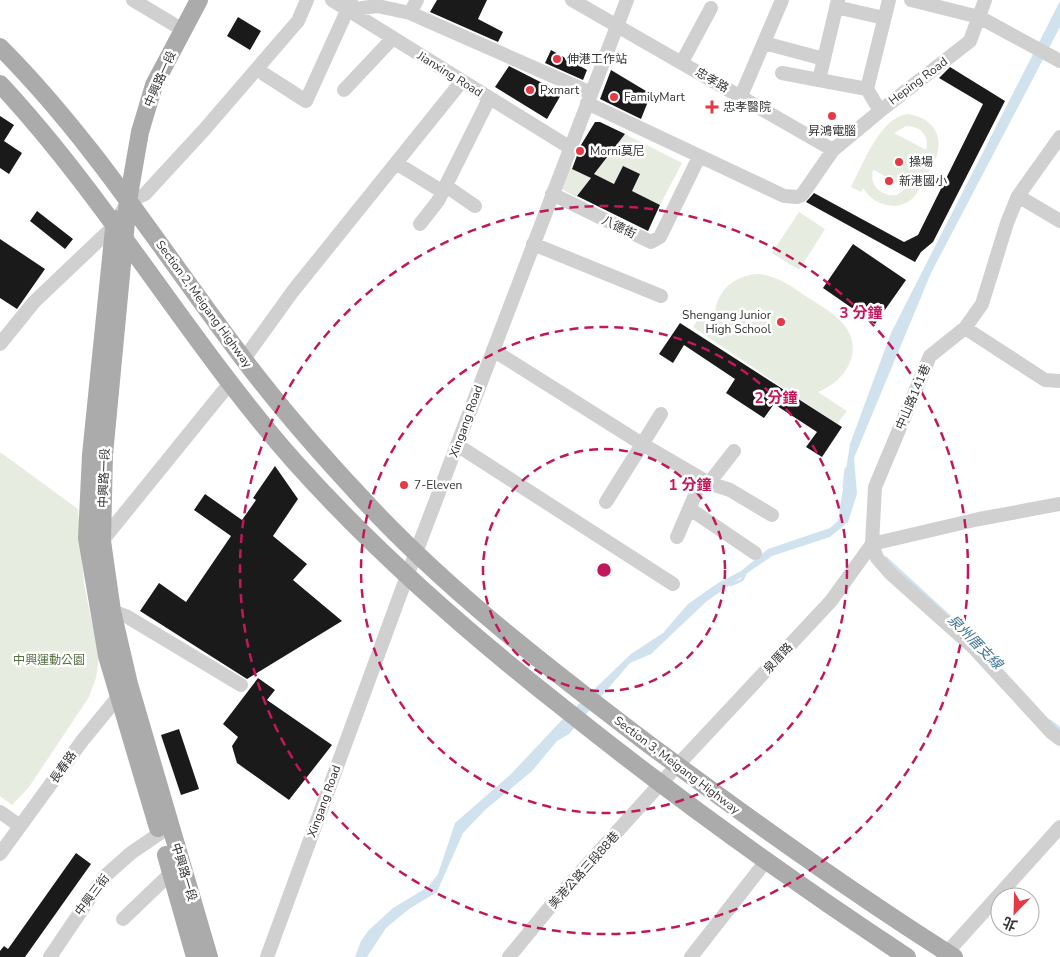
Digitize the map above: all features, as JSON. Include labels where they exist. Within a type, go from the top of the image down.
[{"type":"main road","name":"中興路一段","points":[[186,0],[153,60],[132,114],[120,233],[91,455],[95,539],[107,656],[118,698],[209,957]]},
{"type":"main road","name":"中興路一段","points":[[123,195],[152,93],[199,0]]},
{"type":"main road","name":"Section 2, Meigang Highway","points":[[0,47],[28,75],[68,121],[244,359],[348,483],[416,553]]},
{"type":"main road","name":"Section 2, Meigang Highway","points":[[0,84],[33,119],[120,233],[230,383],[293,460],[407,576]]},
{"type":"main road","name":"中興路一段","points":[[95,539],[165,829],[171,873],[195,957]]},
{"type":"main road","name":"Section 3, Meigang Highway","points":[[416,553],[590,700],[762,829],[948,956]]},
{"type":"main road","name":"Section 3, Meigang Highway","points":[[407,576],[470,633],[660,784],[766,861],[907,957]]},
{"type":"street","points":[[133,0],[173,24]]},
{"type":"street","points":[[123,195],[144,194],[204,130],[298,21],[306,0]]},
{"type":"street","name":"Jianxing Road","points":[[332,0],[349,5],[393,38],[569,147]]},
{"type":"street","points":[[410,13],[417,0]]},
{"type":"street","name":"忠孝路","points":[[572,0],[833,150]]},
{"type":"street","name":"Xingang Road","points":[[267,957],[492,350],[627,0]]},
{"type":"street","points":[[741,96],[782,0]]},
{"type":"street","points":[[880,111],[867,89],[889,0]]},
{"type":"street","points":[[911,0],[979,17],[1060,61]]},
{"type":"street","name":"Heping Road","points":[[699,157],[784,196],[797,197],[802,195],[833,150],[970,41],[984,0]]},
{"type":"street","points":[[819,80],[837,4],[884,18]]},
{"type":"street","points":[[264,74],[306,102],[349,5],[377,6],[410,13],[589,98],[699,157]]},
{"type":"street","points":[[682,62],[711,8]]},
{"type":"street","points":[[344,90],[393,38]]},
{"type":"street","points":[[764,43],[824,59]]},
{"type":"street","points":[[782,72],[867,89]]},
{"type":"street","points":[[244,359],[294,291],[462,81]]},
{"type":"street","points":[[420,224],[444,189],[489,99]]},
{"type":"street","name":"中山路141巷","points":[[872,544],[875,488],[930,356],[965,328],[982,304],[1007,223],[1018,196],[1060,138]]},
{"type":"street","name":"八德街","points":[[552,194],[651,242],[660,237],[699,157]]},
{"type":"street","points":[[396,163],[475,206]]},
{"type":"street","points":[[1018,196],[1060,222]]},
{"type":"street","points":[[0,344],[34,302],[120,233]]},
{"type":"street","points":[[533,244],[661,296]]},
{"type":"street","points":[[965,328],[1046,380],[1060,381]]},
{"type":"street","points":[[492,350],[642,444],[705,481],[730,490],[772,515]]},
{"type":"street","points":[[95,539],[230,383]]},
{"type":"street","points":[[606,502],[661,414]]},
{"type":"street","points":[[457,445],[673,584]]},
{"type":"street","points":[[677,537],[705,481],[734,451]]},
{"type":"street","points":[[1060,504],[979,519],[872,544],[878,558],[890,573],[973,647],[1052,733],[1060,739]]},
{"type":"street","points":[[690,509],[755,553]]},
{"type":"street","name":"泉厝路","points":[[660,784],[831,601],[872,544]]},
{"type":"street","points":[[112,611],[126,616],[241,685]]},
{"type":"street","name":"長春路","points":[[0,854],[82,741],[129,684]]},
{"type":"street","name":"美港公路三段88巷","points":[[509,957],[559,896],[660,784]]},
{"type":"street","points":[[0,812],[20,826]]},
{"type":"street","points":[[948,956],[1060,826]]},
{"type":"street","name":"中興三街","points":[[50,957],[104,877],[165,829]]},
{"type":"street","points":[[691,957],[766,861]]},
{"type":"street","points":[[123,919],[171,873]]},
{"type":"green space","points":[[907,114],[926,121],[935,130],[939,143],[935,160],[915,196],[907,203],[893,206],[879,203],[867,194],[863,188],[861,192],[851,187],[873,143],[897,117]],"holes":[[[906,126],[916,128],[923,133],[927,140],[926,150],[894,133]],[[874,170],[906,188],[897,195],[882,192],[873,181]]]},
{"type":"green space","points":[[625,134],[682,163],[660,205],[594,174]]},
{"type":"green space","points":[[570,168],[591,178],[576,197],[560,188]]},
{"type":"green space","points":[[799,212],[825,229],[799,270],[772,253]]},
{"type":"green space","points":[[759,274],[784,282],[827,310],[844,325],[850,335],[853,345],[852,355],[844,373],[828,387],[818,392],[847,411],[837,424],[693,327],[702,314],[715,321],[717,302],[726,288],[733,282],[749,275]]},
{"type":"green space","name":"中興運動公園","points":[[0,452],[78,509],[84,584],[99,657],[96,678],[89,697],[29,787],[12,805],[0,796]]},
{"type":"water","points":[[1060,1],[1060,27],[931,273],[854,458],[857,494],[848,522],[830,537],[772,556],[707,601],[651,654],[630,663],[569,734],[557,741],[532,771],[485,810],[463,833],[437,892],[409,909],[386,928],[367,957],[355,957],[361,941],[369,930],[393,908],[428,887],[438,874],[455,823],[511,774],[559,723],[631,654],[663,633],[688,604],[718,583],[741,571],[768,549],[830,528],[838,521],[850,444],[891,333]]},
{"type":"building","points":[[437,0],[487,0],[478,19],[503,32],[498,42],[430,12]]},
{"type":"building","points":[[238,17],[261,31],[250,50],[227,36]]},
{"type":"building","name":"伸港工作站","points":[[551,50],[587,70],[583,80],[545,63]]},
{"type":"building","points":[[509,66],[562,93],[547,119],[495,87]]},
{"type":"building","points":[[950,67],[1005,101],[933,242],[921,252],[915,262],[806,202],[814,193],[904,242],[918,235],[983,104],[939,78]]},
{"type":"building","points":[[611,70],[651,94],[641,119],[600,99]]},
{"type":"building","points":[[0,116],[14,125],[4,141],[22,153],[9,174],[0,168]]},
{"type":"building","points":[[595,122],[600,122],[625,134],[594,174],[614,184],[623,166],[640,174],[632,191],[660,205],[648,231],[577,196],[591,178],[572,169],[581,145]]},
{"type":"building","points":[[37,211],[73,239],[65,249],[30,221]]},
{"type":"building","points":[[0,239],[45,269],[17,309],[0,298]]},
{"type":"building","points":[[853,244],[906,280],[875,324],[823,288]]},
{"type":"building","points":[[680,323],[842,427],[822,457],[806,447],[817,432],[774,404],[764,418],[726,393],[735,379],[684,345],[673,363],[659,354]]},
{"type":"building","points":[[275,466],[298,499],[273,536],[307,564],[293,580],[342,621],[247,679],[140,611],[159,583],[186,602],[231,536],[194,510],[205,494],[242,520],[256,500],[253,498]]},
{"type":"building","points":[[258,678],[275,690],[267,700],[332,745],[289,800],[237,763],[232,746],[238,737],[223,724]]},
{"type":"building","points":[[179,729],[199,789],[181,795],[161,735]]},
{"type":"building","points":[[76,853],[91,864],[25,957],[0,957],[0,951],[4,946],[8,949]]},
{"type":"waterway","points":[[844,487],[846,469]]},
{"type":"waterway","name":"泉州厝支線","points":[[886,558],[974,639]]},
{"type":"waterway","points":[[731,585],[742,580],[745,574]]},
{"type":"waterway","name":"泉州厝支線","points":[[1050,721],[1060,729]]},
{"type":"place","name":"伸港工作站","points":[[557,59]]},
{"type":"place","name":"Pxmart","points":[[530,90]]},
{"type":"place","name":"FamilyMart","points":[[614,97]]},
{"type":"place","name":"忠孝醫院","points":[[712,107]]},
{"type":"place","name":"昇鴻電腦","points":[[832,116]]},
{"type":"place","name":"Morni莫尼","points":[[580,151]]},
{"type":"place","name":"操場","points":[[899,162]]},
{"type":"place","name":"新港國小","points":[[889,181]]},
{"type":"place","name":"Shengang Junior High School","points":[[781,322]]},
{"type":"place","name":"7-Eleven","points":[[404,485]]}]
